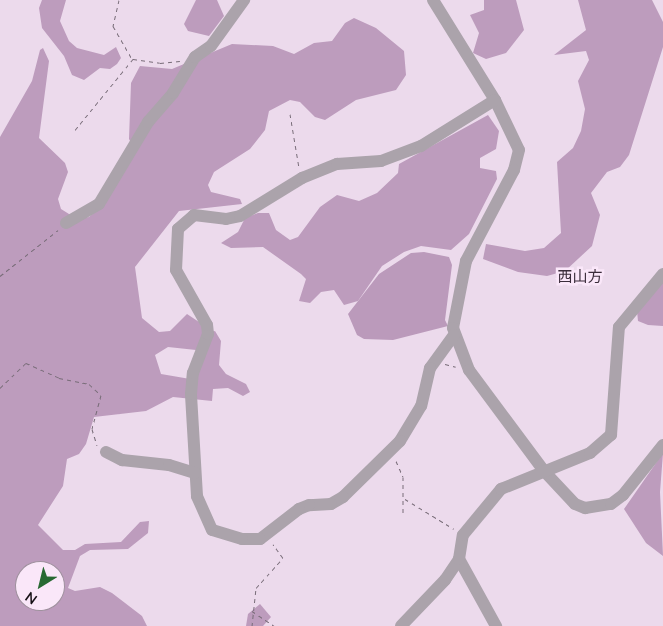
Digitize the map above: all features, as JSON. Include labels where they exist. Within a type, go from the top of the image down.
[{"type":"street","points":[[66,223],[99,204],[136,139],[195,57],[218,39],[244,0]]},
{"type":"street","points":[[433,0],[495,100],[515,136],[518,162],[466,261],[454,328],[435,361],[421,406],[393,451],[338,501],[304,507],[264,536],[248,540],[212,530],[200,508],[195,473],[192,387],[208,334],[203,315],[176,270],[178,229],[194,215],[226,220],[240,216],[302,178],[351,161],[381,161],[421,146],[495,100]]},
{"type":"street","points":[[401,626],[444,580],[459,558],[463,535],[501,489],[590,453],[611,435],[619,327],[663,274]]},
{"type":"street","points":[[454,328],[469,370],[544,471],[575,504],[593,509],[623,495],[663,445]]},
{"type":"street","points":[[106,452],[122,460],[195,473]]},
{"type":"street","points":[[459,558],[496,626]]},
{"type":"path","points":[[119,0],[113,26],[132,59]]},
{"type":"path","points":[[132,59],[160,63],[195,57]]},
{"type":"path","points":[[75,130],[132,59]]},
{"type":"path","points":[[290,114],[302,178]]},
{"type":"path","points":[[0,276],[66,223]]},
{"type":"path","points":[[435,361],[469,370]]},
{"type":"path","points":[[0,388],[26,363],[97,389],[102,402],[92,435],[106,452]]},
{"type":"path","points":[[393,451],[404,477],[403,516]]},
{"type":"path","points":[[404,499],[463,535]]},
{"type":"path","points":[[252,626],[251,610],[256,588],[283,558],[264,536]]},
{"type":"path","points":[[251,610],[274,626]]},
{"type":"shaded area","points":[[42,0],[66,0],[60,21],[69,41],[77,48],[104,55],[116,47],[121,58],[117,64],[110,69],[100,68],[84,80],[72,75],[64,56],[42,28],[39,8]]},
{"type":"shaded area","points":[[196,0],[217,0],[224,16],[209,36],[188,31],[184,24]]},
{"type":"shaded area","points":[[484,0],[516,0],[524,30],[506,53],[486,59],[473,53],[479,33],[470,15],[484,10]]},
{"type":"shaded area","points":[[578,0],[652,0],[663,22],[663,47],[629,155],[620,167],[607,172],[591,193],[600,215],[592,246],[565,271],[547,276],[518,272],[483,259],[486,244],[525,251],[544,248],[561,233],[557,162],[573,148],[581,131],[585,109],[578,81],[589,60],[586,51],[554,55],[586,30]]},
{"type":"shaded area","points":[[354,18],[376,28],[404,51],[406,75],[396,90],[356,100],[325,120],[315,117],[300,102],[290,100],[269,111],[265,130],[250,149],[214,172],[208,185],[211,192],[240,199],[242,204],[179,211],[135,267],[142,318],[159,332],[170,331],[187,314],[199,322],[205,333],[196,350],[168,347],[155,355],[161,374],[196,380],[211,332],[215,331],[221,341],[219,365],[226,374],[246,384],[250,392],[243,396],[228,388],[213,389],[212,401],[173,397],[146,411],[94,417],[86,444],[79,454],[67,459],[63,486],[38,525],[63,550],[75,550],[85,544],[121,542],[140,522],[149,521],[148,533],[128,549],[90,550],[80,556],[68,588],[75,591],[100,587],[112,593],[142,616],[147,626],[0,626],[0,137],[32,81],[40,50],[43,48],[49,61],[39,138],[65,163],[68,172],[58,199],[61,209],[77,219],[89,217],[102,206],[135,150],[129,139],[131,83],[140,66],[172,69],[232,44],[273,46],[294,54],[314,43],[332,41],[345,23]]},
{"type":"shaded area","points":[[488,115],[499,131],[496,149],[480,158],[480,168],[496,171],[497,179],[469,234],[451,250],[421,246],[404,252],[382,266],[358,301],[344,305],[334,290],[321,292],[310,303],[299,301],[306,279],[301,274],[263,247],[231,248],[221,243],[238,232],[245,218],[258,213],[269,213],[276,230],[290,240],[298,237],[320,207],[337,195],[359,201],[377,193],[398,173],[399,164]]},
{"type":"shaded area","points":[[424,252],[449,257],[452,265],[445,320],[448,326],[393,340],[364,339],[357,335],[348,314],[379,274],[411,253]]},
{"type":"shaded area","points":[[663,282],[663,326],[648,325],[638,321],[637,311]]},
{"type":"shaded area","points":[[663,453],[660,492],[663,556],[646,543],[624,509]]},
{"type":"shaded area","points":[[260,604],[271,617],[263,626],[246,626],[248,614]]},
{"type":"district","name":"西山方","points":[[580,278]]}]
